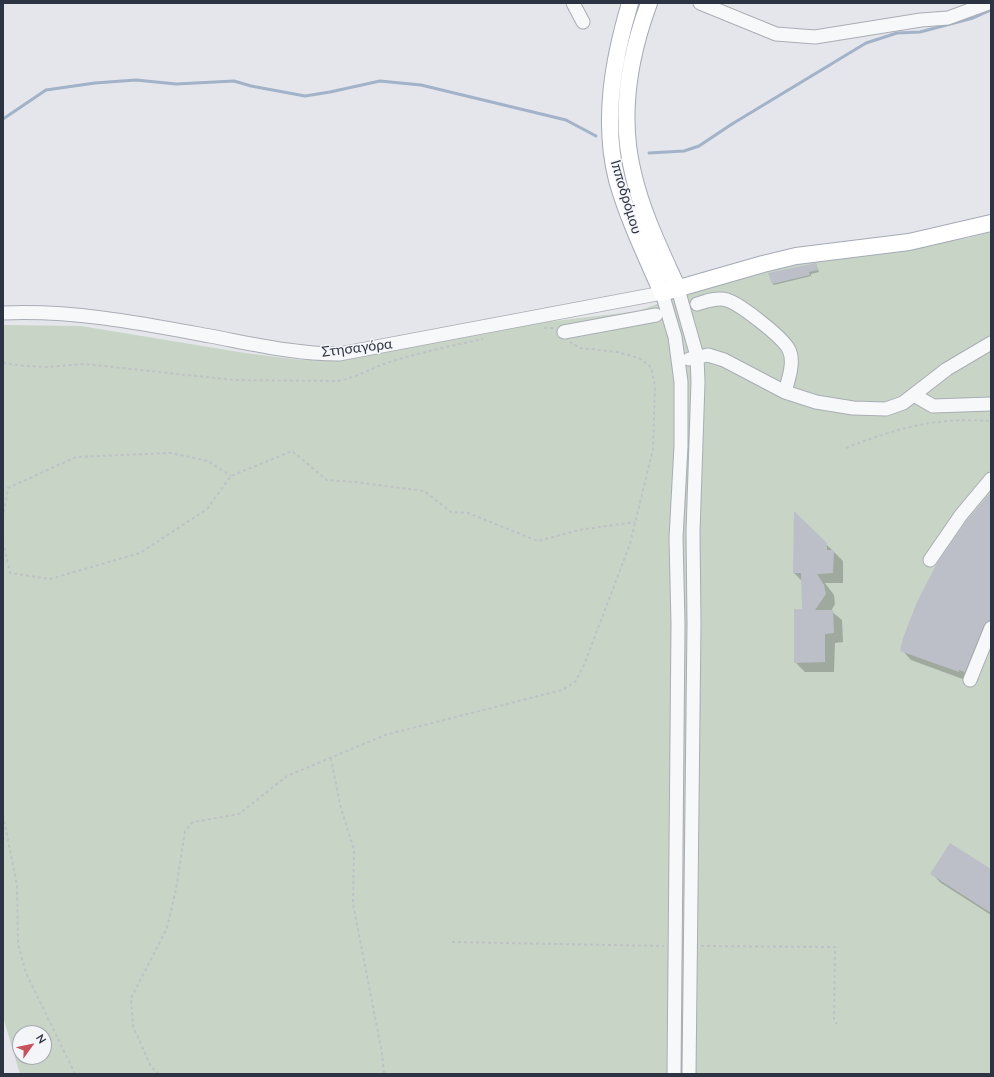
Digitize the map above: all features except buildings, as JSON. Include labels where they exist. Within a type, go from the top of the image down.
[{"type":"main road","name":"Ιπποδρόμου","points":[[630,3],[621,33],[614,66],[610,101],[611,138],[617,179],[623,200],[662,293]]},
{"type":"main road","name":"Ιπποδρόμου","points":[[649,3],[637,37],[632,62],[626,108],[628,150],[639,195],[678,289]]},
{"type":"main road","points":[[662,293],[796,256],[909,242],[991,223]]},
{"type":"street","points":[[573,3],[583,22]]},
{"type":"street","points":[[700,3],[776,34],[815,37],[922,20],[948,18],[989,3]]},
{"type":"street","points":[[678,289],[697,356],[698,403],[693,532],[694,624],[689,1074]]},
{"type":"street","points":[[662,293],[675,337],[680,362],[681,382],[681,446],[676,538],[678,624],[674,1074]]},
{"type":"street","name":"Στησαγόρα","points":[[3,313],[71,313],[116,319],[300,353],[339,354],[662,293]]},
{"type":"street","points":[[697,304],[718,299],[727,300],[741,307],[781,339],[789,350],[791,360],[785,392]]},
{"type":"street","points":[[564,332],[656,315]]},
{"type":"street","points":[[680,362],[697,356],[708,355],[724,360],[785,392],[816,402],[868,410],[886,409],[904,403],[947,369],[991,343]]},
{"type":"street","points":[[914,395],[933,406],[991,404]]},
{"type":"street","points":[[930,560],[961,515],[991,479]]},
{"type":"street","points":[[678,624],[694,624]]},
{"type":"street","points":[[970,680],[991,628]]},
{"type":"path","points":[[159,1074],[152,1067],[133,1026],[130,998],[167,928],[176,889],[185,831],[193,822],[239,814],[287,776],[384,735],[562,690],[575,682],[584,665],[630,544],[653,449],[655,386],[651,367],[639,358],[617,352],[580,348],[572,344],[564,332],[555,328],[539,329]]},
{"type":"path","points":[[3,363],[46,367],[85,364],[234,380],[338,381],[354,378],[370,369],[395,360],[489,338]]},
{"type":"path","points":[[846,448],[909,426],[943,421],[991,421]]},
{"type":"path","points":[[3,542],[10,573],[50,579],[140,552],[207,509],[231,476],[292,451],[327,480],[424,491],[451,512],[468,513],[538,541],[579,530],[635,522]]},
{"type":"path","points":[[3,518],[8,488],[76,457],[171,453],[208,461],[231,476]]},
{"type":"path","points":[[331,758],[340,805],[354,850],[353,904],[382,1053],[384,1074]]},
{"type":"path","points":[[3,816],[17,885],[18,944],[22,960],[26,973],[75,1074]]},
{"type":"green space","points":[[991,232],[991,1074],[20,1074],[17,1065],[52,1065],[52,1025],[12,1025],[12,1047],[3,1017],[3,325],[81,326],[245,353],[300,360],[334,360],[522,325],[639,311],[711,283],[793,261],[884,252],[968,238]]},
{"type":"waterway","points":[[649,153],[684,151],[699,146],[732,124],[866,43],[897,33],[920,32],[973,18],[991,10]]},
{"type":"waterway","points":[[3,119],[46,90],[95,83],[136,80],[176,84],[234,81],[251,86],[305,96],[380,81],[421,85],[566,120],[596,136]]}]
